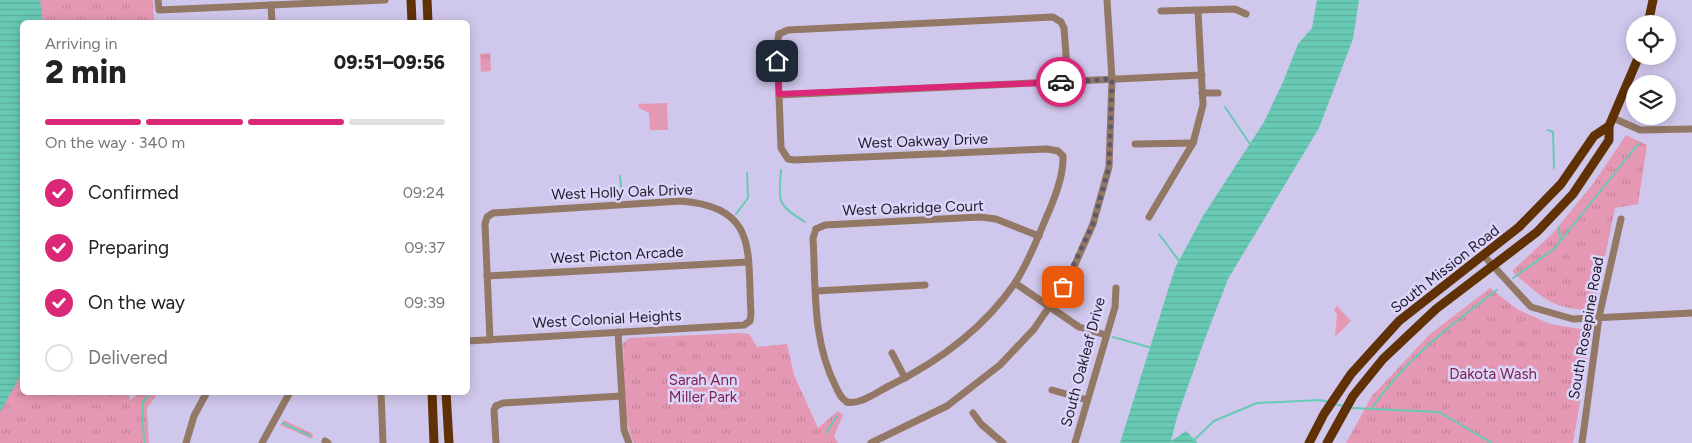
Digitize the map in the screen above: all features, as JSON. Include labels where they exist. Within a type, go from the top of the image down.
[{"type":"main road","points":[[411,0],[412,20]]},
{"type":"main road","points":[[427,0],[428,20]]},
{"type":"main road","points":[[1650,15],[1653,0]]},
{"type":"main road","name":"South Mission Road","points":[[1327,443],[1353,396],[1383,359],[1409,333],[1537,232],[1573,194],[1609,140],[1611,122],[1635,65]]},
{"type":"main road","name":"South Mission Road","points":[[1309,443],[1324,414],[1372,349],[1399,321],[1484,256],[1539,208],[1561,184],[1594,136],[1611,122]]},
{"type":"main road","points":[[432,395],[434,443]]},
{"type":"main road","points":[[446,395],[449,443]]},
{"type":"street","points":[[158,0],[159,10],[386,0]]},
{"type":"street","points":[[871,443],[947,406],[1000,366],[1023,342],[1049,309],[1069,278],[1093,224],[1109,167],[1112,79],[1107,0]]},
{"type":"street","points":[[272,5],[272,20]]},
{"type":"street","points":[[1161,11],[1235,9],[1246,14]]},
{"type":"street","points":[[1149,217],[1193,143],[1203,105],[1198,11]]},
{"type":"street","points":[[1068,82],[1063,19],[1053,17],[788,30],[778,33],[776,40],[779,94],[1068,82],[1202,75]]},
{"type":"street","points":[[1202,93],[1218,93]]},
{"type":"street","name":"West Oakway Drive","points":[[779,94],[782,151],[786,159],[1047,150],[1062,152],[1062,168],[1054,201],[1039,236]]},
{"type":"street","points":[[1611,122],[1640,130],[1692,129]]},
{"type":"street","points":[[1134,144],[1193,143]]},
{"type":"street","name":"West Holly Oak Drive","points":[[487,276],[486,215],[496,212],[681,201],[706,203],[724,211],[738,224],[746,239],[751,314],[749,324]]},
{"type":"street","name":"West Oakridge Court","points":[[816,291],[813,228],[825,225],[980,217],[996,219],[1039,236]]},
{"type":"street","name":"South Rosepine Road","points":[[1582,443],[1599,317],[1621,219]]},
{"type":"street","points":[[925,285],[816,291],[817,329],[826,368],[841,397],[847,404],[858,402],[905,378],[947,352],[978,326],[1015,283],[1039,236]]},
{"type":"street","points":[[1484,256],[1531,307],[1573,319],[1692,313]]},
{"type":"street","name":"West Picton Arcade","points":[[487,276],[748,262]]},
{"type":"street","points":[[487,276],[490,340]]},
{"type":"street","points":[[1015,283],[1049,309],[1079,328],[1106,335]]},
{"type":"street","name":"South Oakleaf Drive","points":[[1074,443],[1115,307],[1116,288]]},
{"type":"street","name":"West Colonial Heights","points":[[470,341],[749,324]]},
{"type":"street","points":[[618,332],[624,430],[629,443]]},
{"type":"street","points":[[892,353],[905,378]]},
{"type":"street","points":[[1052,390],[1087,400]]},
{"type":"street","points":[[186,443],[194,416],[205,395]]},
{"type":"street","points":[[262,443],[288,395]]},
{"type":"street","points":[[380,395],[383,443]]},
{"type":"street","points":[[496,443],[494,404],[621,396]]},
{"type":"street","points":[[973,413],[981,424],[1004,443]]},
{"type":"green space","points":[[0,0],[153,0],[154,20],[20,20],[20,395],[129,395],[130,400],[136,395],[157,395],[147,408],[149,443],[0,443]]},
{"type":"green space","points":[[490,53],[491,71],[481,72],[480,54]]},
{"type":"green space","points":[[667,103],[668,130],[650,130],[649,113],[639,108],[638,104]]},
{"type":"green space","points":[[1626,135],[1647,145],[1638,204],[1615,208],[1594,310],[1568,308],[1548,301],[1512,271],[1552,234],[1593,184]]},
{"type":"green space","name":"Dakota Wash","points":[[1490,288],[1517,309],[1550,324],[1592,331],[1573,443],[1346,443],[1372,396],[1429,335]]},
{"type":"green space","points":[[1337,306],[1351,321],[1335,337],[1337,314],[1334,310]]},
{"type":"green space","name":"Sarah Ann Miller Park","points":[[749,334],[757,347],[787,344],[794,375],[818,428],[838,411],[843,415],[834,436],[838,443],[634,443],[625,407],[623,343],[629,338]]},
{"type":"green space","points":[[284,420],[313,434],[312,439],[280,425]]},
{"type":"shaded area","points":[[0,0],[40,0],[43,20],[20,20],[20,377],[0,412]]},
{"type":"shaded area","points":[[1317,0],[1359,0],[1353,39],[1319,128],[1228,279],[1203,344],[1177,417],[1171,441],[1186,431],[1198,443],[1120,443],[1175,268],[1203,216],[1264,122],[1298,44],[1312,28]]},
{"type":"waterway","points":[[1225,107],[1250,144]]},
{"type":"waterway","points":[[1548,130],[1553,132],[1554,168]]},
{"type":"waterway","points":[[1513,278],[1554,249],[1638,144]]},
{"type":"waterway","points":[[781,170],[781,202],[789,211],[805,222]]},
{"type":"waterway","points":[[736,214],[748,198],[747,173]]},
{"type":"waterway","points":[[620,176],[622,199]]},
{"type":"waterway","points":[[1559,227],[1560,239]]},
{"type":"waterway","points":[[1159,234],[1180,262]]},
{"type":"waterway","points":[[1371,409],[1384,391],[1413,359],[1462,316],[1497,290]]},
{"type":"waterway","points":[[1113,337],[1152,348]]},
{"type":"waterway","points":[[144,443],[142,403],[149,395]]},
{"type":"waterway","name":"Dakota Wash","points":[[1191,443],[1214,421],[1257,403],[1320,400],[1329,402]]},
{"type":"waterway","name":"Dakota Wash","points":[[1334,404],[1344,406]]},
{"type":"waterway","name":"Dakota Wash","points":[[1351,408],[1439,412],[1492,443]]},
{"type":"waterway","points":[[826,433],[837,416]]},
{"type":"waterway","points":[[283,423],[310,436]]},
{"type":"way so far","points":[[1061,82],[1112,79],[1109,167],[1093,224],[1069,278],[1063,287]]},
{"type":"route","points":[[777,61],[779,94],[1061,82]]}]
